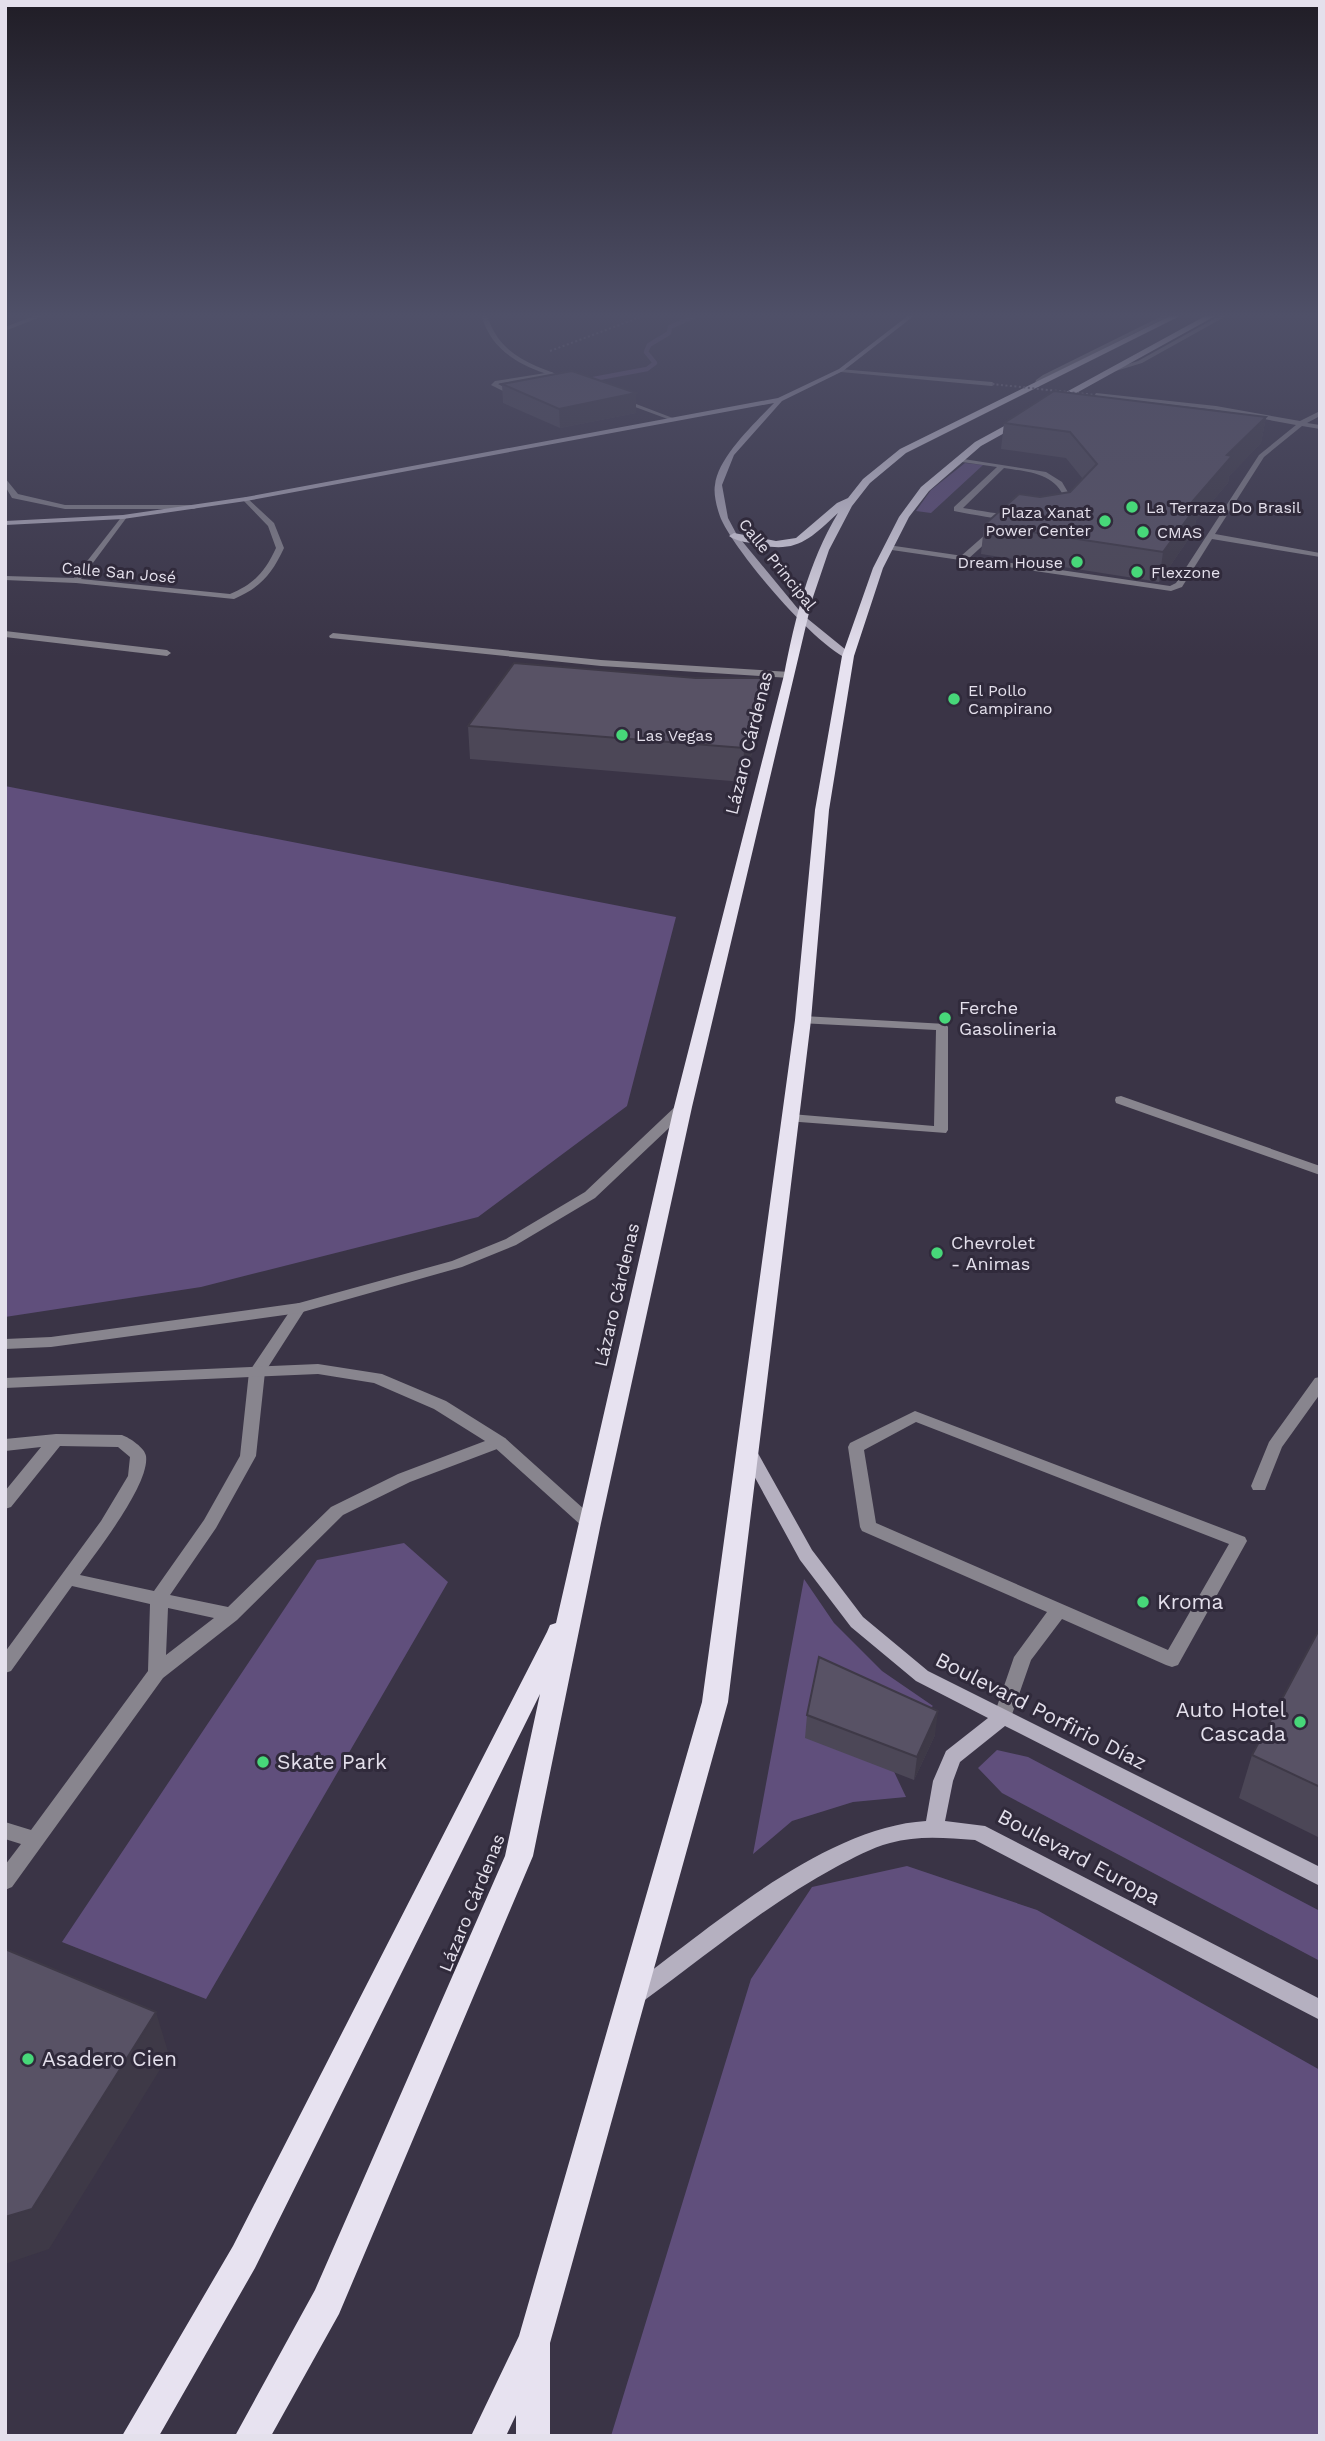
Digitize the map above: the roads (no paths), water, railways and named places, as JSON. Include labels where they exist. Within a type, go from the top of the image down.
[{"type":"highway","name":"Lázaro Cárdenas","points":[[252,2436],[327,2302],[519,1856],[589,1523],[683,1107],[790,675],[800,617],[823,552],[852,499],[864,483],[903,451],[949,429]]},
{"type":"highway","name":"Lázaro Cárdenas","points":[[488,2436],[534,2340],[634,1996],[715,1702],[803,1020],[822,810],[848,656],[878,568],[904,517],[925,489],[957,460],[1003,429]]},
{"type":"highway","points":[[734,536],[767,544],[799,541],[837,506],[852,499]]},
{"type":"highway","points":[[139,2436],[244,2257],[572,1606]]},
{"type":"highway","points":[[533,2436],[534,2340]]},
{"type":"main road","points":[[5,523],[123,517],[195,507],[627,429]]},
{"type":"main road","name":"Calle Principal","points":[[754,429],[731,454],[718,485],[724,518],[734,536],[800,617],[848,656]]},
{"type":"main road","name":"Boulevard Porfirio Díaz","points":[[749,1452],[806,1555],[857,1622],[922,1676],[1320,1877]]},
{"type":"main road","points":[[934,1828],[943,1781],[953,1757],[1002,1718]]},
{"type":"main road","name":"Boulevard Europa","points":[[634,1996],[804,1874],[879,1838],[934,1828],[978,1832],[1320,2010]]},
{"type":"street","points":[[888,547],[1171,589],[1179,585],[1261,456],[1294,429]]},
{"type":"street","points":[[957,460],[1002,466],[1043,473],[1058,481],[1068,493],[1069,501],[1052,514],[1035,518],[957,509],[1002,466]]},
{"type":"street","points":[[5,480],[15,496],[56,506],[115,509],[195,507]]},
{"type":"street","name":"Calle San José","points":[[5,578],[76,581],[231,597],[249,590],[269,575],[280,548],[271,525],[246,499]]},
{"type":"street","points":[[76,581],[123,517]]},
{"type":"street","points":[[964,558],[1011,517]]},
{"type":"street","points":[[1211,536],[1320,555]]},
{"type":"street","points":[[5,634],[167,653]]},
{"type":"street","points":[[333,636],[601,663],[790,675]]},
{"type":"street","points":[[791,1118],[941,1130],[942,1027],[803,1020]]},
{"type":"street","points":[[1121,1100],[1320,1171]]},
{"type":"street","points":[[5,1344],[51,1342],[299,1308],[457,1264],[511,1242],[590,1195],[683,1107]]},
{"type":"street","points":[[157,1673],[159,1597],[210,1524],[248,1456],[257,1372],[299,1308]]},
{"type":"street","points":[[5,1383],[318,1369],[377,1378],[440,1405],[499,1442],[589,1523]]},
{"type":"street","points":[[1259,1486],[1275,1446],[1320,1382]]},
{"type":"street","points":[[915,1416],[1239,1541],[1172,1660],[1059,1610],[868,1527],[856,1447],[915,1416]]},
{"type":"street","points":[[5,1445],[56,1440],[122,1441],[138,1455],[136,1476],[107,1524],[5,1665]]},
{"type":"street","points":[[5,1503],[56,1440]]},
{"type":"street","points":[[5,1881],[157,1673],[231,1615],[337,1511],[404,1478],[499,1442]]},
{"type":"street","points":[[68,1579],[231,1615]]},
{"type":"street","points":[[1002,1718],[1023,1657],[1059,1610]]},
{"type":"street","points":[[5,1830],[35,1840]]},
{"type":"place","name":"La Terraza Do Brasil","points":[[1132,507]]},
{"type":"place","name":"Plaza Xanat Power Center","points":[[1105,521]]},
{"type":"place","name":"CMAS","points":[[1143,532]]},
{"type":"place","name":"Dream House","points":[[1077,562]]},
{"type":"place","name":"Flexzone","points":[[1137,572]]},
{"type":"place","name":"El Pollo Campirano","points":[[954,699]]},
{"type":"place","name":"Las Vegas","points":[[622,735]]},
{"type":"place","name":"Ferche Gasolineria","points":[[945,1018]]},
{"type":"place","name":"Chevrolet - Animas","points":[[937,1253]]},
{"type":"place","name":"Kroma","points":[[1143,1602]]},
{"type":"place","name":"Auto Hotel Cascada","points":[[1300,1722]]},
{"type":"place","name":"Skate Park","points":[[263,1762]]},
{"type":"place","name":"Asadero Cien","points":[[28,2059]]}]
